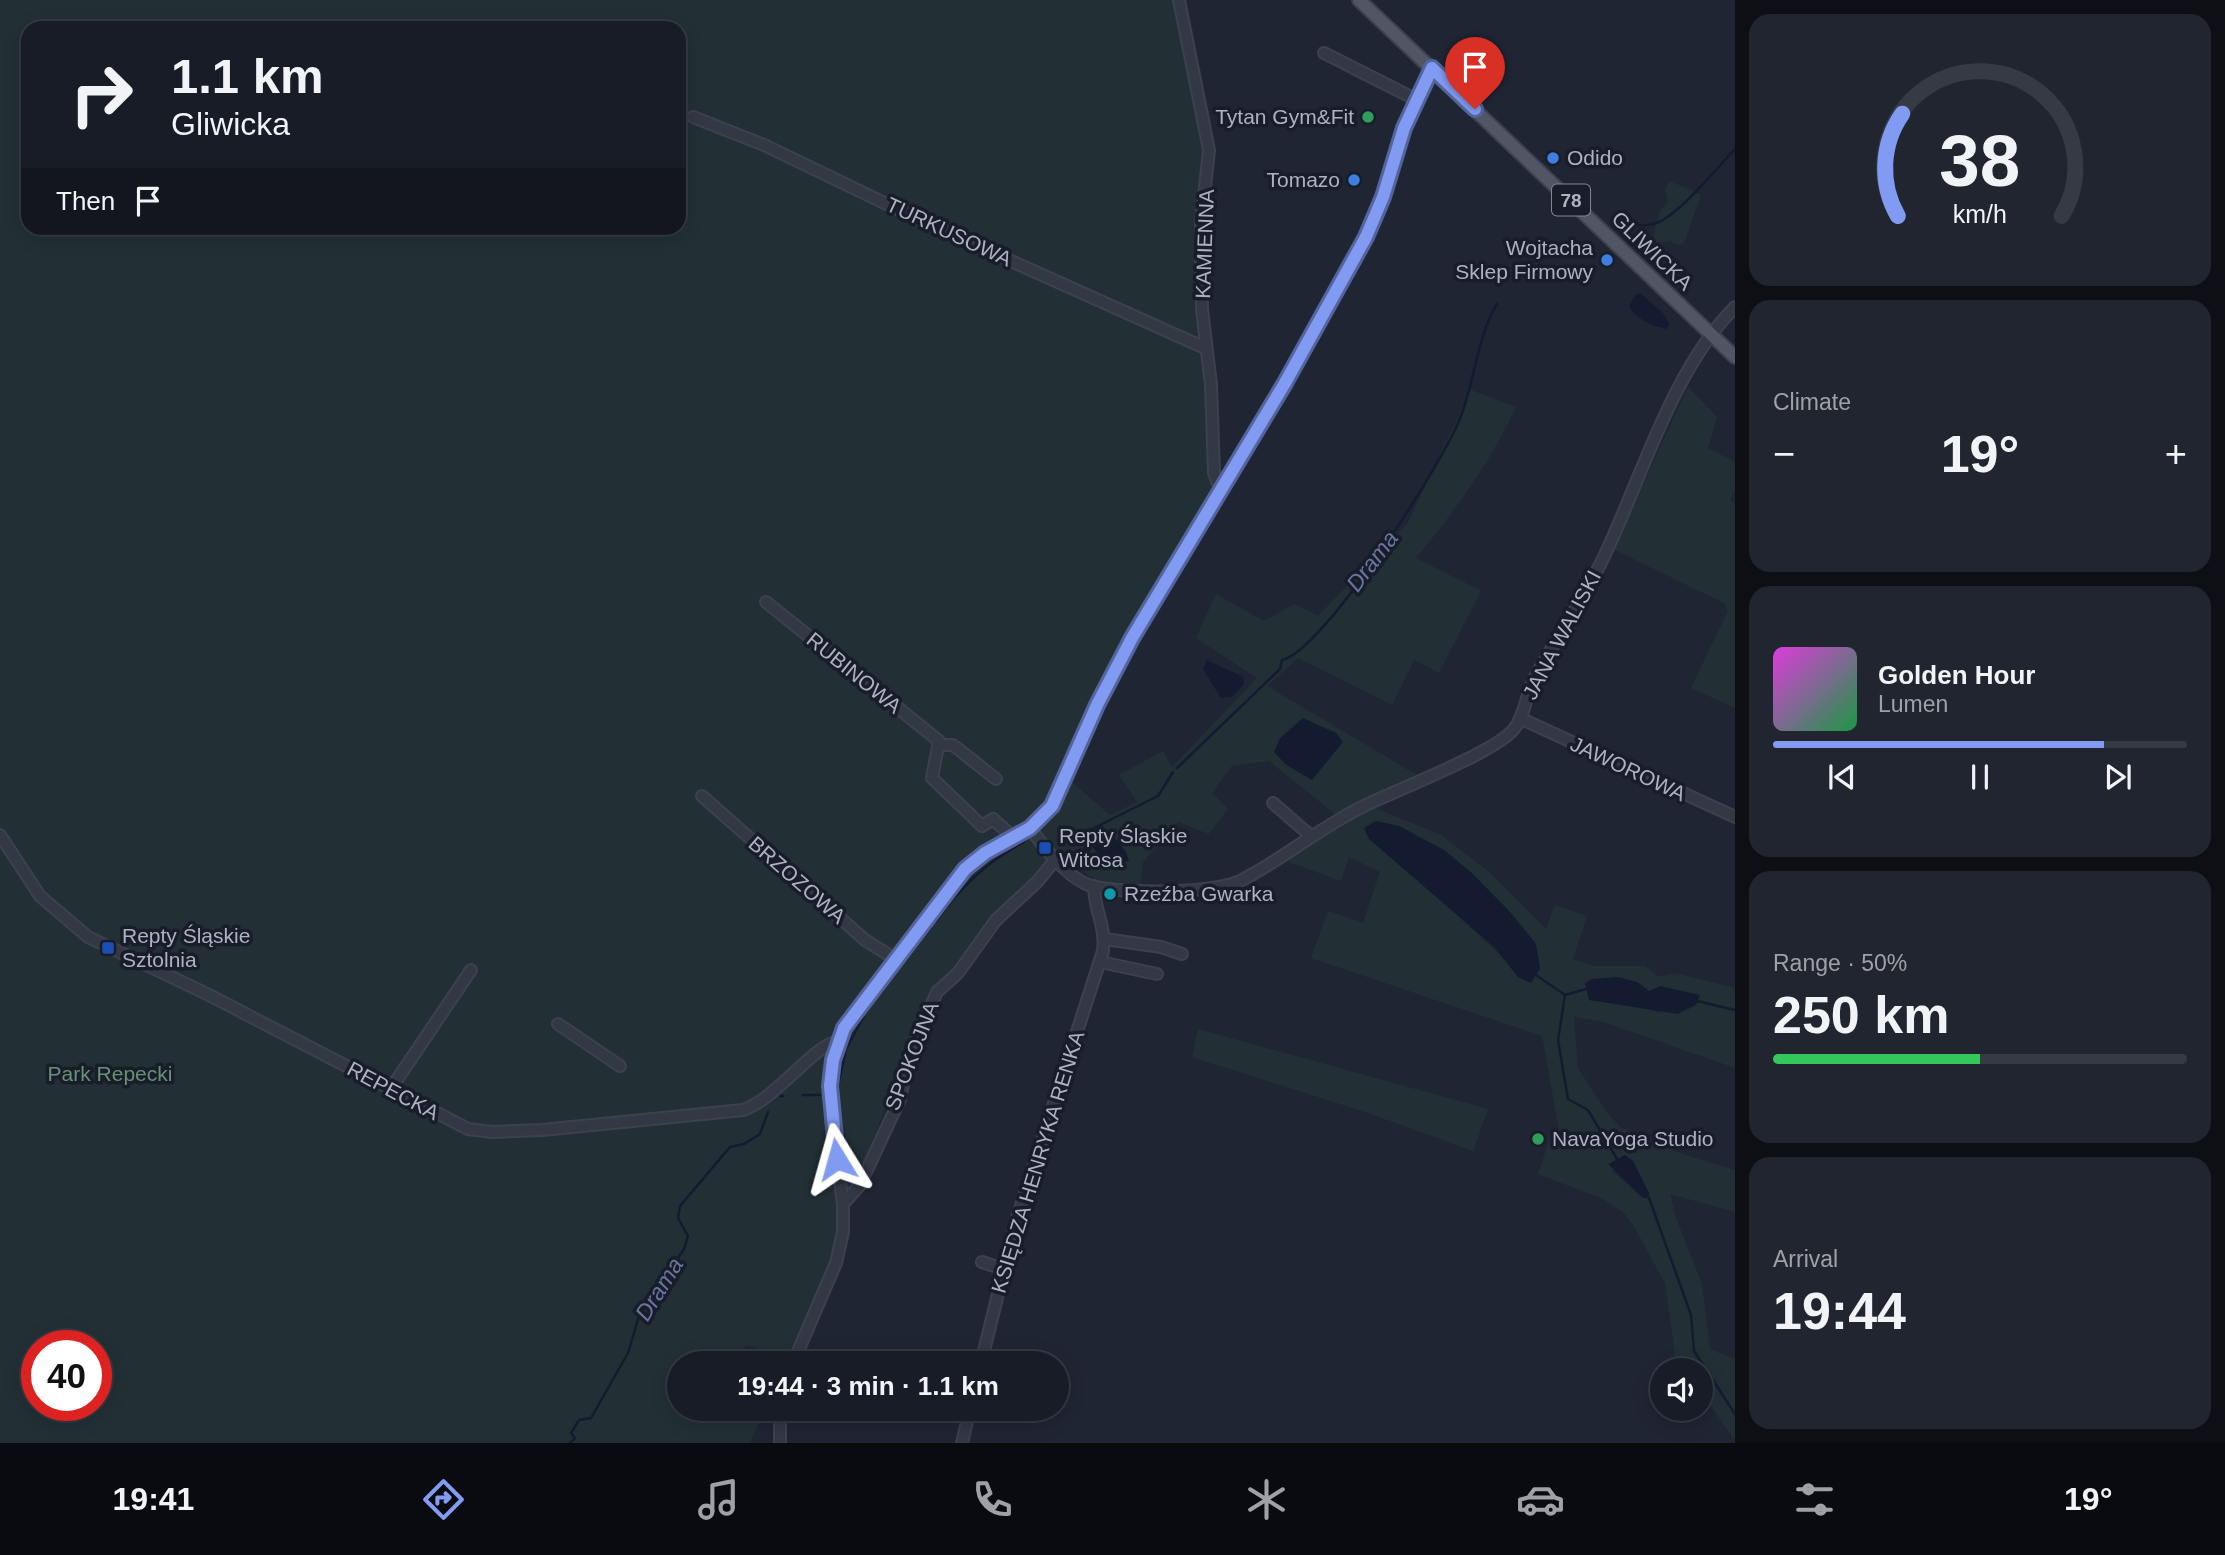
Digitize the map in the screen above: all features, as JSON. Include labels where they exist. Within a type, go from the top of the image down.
[{"type":"main road","name":"GLIWICKA","points":[[1359,0],[1735,357]]},
{"type":"street","name":"KAMIENNA","points":[[1179,0],[1209,150],[1201,224],[1205,348],[1211,385],[1214,472],[1217,482],[1224,487]]},
{"type":"street","points":[[1324,53],[1417,100]]},
{"type":"street","points":[[798,1351],[836,1263],[844,1231],[830,1105],[837,1042],[854,1013],[965,869],[1030,828],[1052,806],[1121,658],[1224,487],[1366,237],[1417,100],[1432,68]]},
{"type":"street","name":"TURKUSOWA","points":[[693,117],[764,145],[935,227],[1205,348]]},
{"type":"street","name":"JANA WALISKI","points":[[1094,886],[1186,890],[1230,885],[1339,818],[1511,733],[1521,719],[1530,687],[1607,551],[1664,422],[1710,333],[1735,307]]},
{"type":"street","name":"RUBINOWA","points":[[766,602],[939,741],[939,745],[953,746],[996,779]]},
{"type":"street","name":"JAWOROWA","points":[[1521,719],[1735,817]]},
{"type":"street","points":[[939,745],[932,778],[982,826],[993,819],[1013,837]]},
{"type":"street","name":"BRZOZOWA","points":[[702,796],[865,940],[895,959]]},
{"type":"street","points":[[1273,803],[1311,836]]},
{"type":"street","points":[[1030,828],[1056,859],[1076,877],[1094,886]]},
{"type":"street","name":"REPECKA","points":[[0,835],[40,896],[88,937],[209,995],[459,1125],[492,1132],[730,1112],[758,1105],[824,1046],[837,1042]]},
{"type":"street","name":"SPOKOJNA","points":[[843,1204],[860,1185],[900,1099],[908,1059],[937,992],[958,973],[996,920],[1056,859]]},
{"type":"street","name":"KSIĘDZA HENRYKA RENKA","points":[[984,1351],[1003,1269],[1100,962],[1105,939],[1094,886]]},
{"type":"street","points":[[1105,939],[1161,947],[1182,954]]},
{"type":"street","points":[[1100,962],[1157,974]]},
{"type":"street","points":[[390,1090],[471,970]]},
{"type":"street","points":[[558,1024],[620,1066]]},
{"type":"street","points":[[982,1262],[1003,1269]]},
{"type":"street","points":[[780,1421],[780,1443]]},
{"type":"street","points":[[962,1443],[967,1421]]},
{"type":"green space","name":"Park Repecki","points":[[0,0],[1183,0],[1209,142],[1203,229],[1215,492],[1058,789],[1058,807],[1071,781],[1110,815],[1137,802],[1119,775],[1163,751],[1172,767],[1257,678],[1196,638],[1216,594],[1264,621],[1294,604],[1318,616],[1407,524],[1471,390],[1516,407],[1471,486],[1416,558],[1481,591],[1439,673],[1414,660],[1392,705],[1298,658],[1267,686],[1417,775],[1335,814],[1269,761],[1232,766],[1212,793],[1228,809],[1209,834],[1178,822],[1143,862],[1140,886],[1104,882],[1078,868],[1058,852],[1058,858],[968,954],[925,1021],[882,1118],[831,1266],[796,1351],[763,1351],[746,1345],[744,1351],[667,1351],[667,1421],[760,1421],[750,1443],[0,1443]]},
{"type":"green space","points":[[1670,181],[1701,195],[1684,243],[1678,245],[1670,241],[1657,244],[1653,237],[1660,211],[1668,202],[1665,189]]},
{"type":"green space","points":[[1688,387],[1717,417],[1708,448],[1735,462],[1735,488],[1730,500],[1735,503],[1735,708],[1691,688],[1728,611],[1724,603],[1613,549]]},
{"type":"green space","points":[[1373,807],[1441,835],[1487,870],[1546,929],[1555,905],[1587,916],[1573,959],[1595,966],[1645,966],[1659,977],[1675,973],[1735,988],[1735,1068],[1604,1022],[1574,1017],[1578,1068],[1606,1111],[1620,1127],[1682,1154],[1735,1170],[1735,1212],[1670,1194],[1676,1218],[1702,1284],[1710,1349],[1735,1359],[1735,1441],[1713,1409],[1713,1358],[1675,1358],[1665,1283],[1633,1225],[1624,1213],[1603,1199],[1538,1174],[1553,1128],[1559,1130],[1542,1036],[1311,958],[1328,911],[1363,923],[1380,872],[1349,857],[1341,881],[1284,860],[1345,820]],"holes":[[[1376,821],[1399,826],[1444,850],[1508,910],[1535,944],[1540,968],[1531,983],[1518,977],[1509,963],[1417,878],[1369,839],[1364,828]],[[1637,982],[1649,991],[1660,1013],[1635,1005],[1589,1000]],[[1625,1155],[1633,1161],[1649,1193],[1643,1198],[1612,1171]]]},
{"type":"green space","points":[[1198,1029],[1488,1109],[1473,1151],[1368,1113],[1192,1057]]},
{"type":"water","points":[[1640,293],[1663,313],[1669,323],[1668,329],[1646,322],[1632,311],[1629,306],[1635,295]]},
{"type":"water","points":[[1207,660],[1243,677],[1244,684],[1232,697],[1221,698],[1203,669]]},
{"type":"water","points":[[1303,718],[1336,733],[1343,742],[1312,780],[1285,764],[1274,752],[1280,738]]},
{"type":"water","points":[[1376,821],[1399,826],[1444,850],[1473,874],[1511,913],[1536,944],[1540,968],[1531,983],[1518,977],[1493,946],[1369,839],[1364,828]]},
{"type":"water","points":[[1109,831],[1126,852],[1129,861],[1118,863],[1108,860],[1092,846],[1094,836]]},
{"type":"water","points":[[1618,977],[1637,982],[1649,991],[1660,986],[1700,995],[1696,1005],[1678,1014],[1589,1000],[1585,983],[1592,979]]},
{"type":"water","points":[[1625,1155],[1633,1161],[1649,1198],[1643,1198],[1608,1164]]},
{"type":"waterway","name":"Drama","points":[[1615,225],[1648,225],[1668,217],[1735,149]]},
{"type":"waterway","name":"Drama","points":[[1177,768],[1280,669],[1282,660],[1301,649],[1325,625],[1381,552],[1432,472],[1461,416],[1485,330],[1497,304]]},
{"type":"waterway","name":"Drama","points":[[1078,836],[1158,796],[1173,772]]},
{"type":"waterway","name":"Drama","points":[[936,921],[975,876],[1024,842]]},
{"type":"waterway","name":"Drama","points":[[904,962],[931,927]]},
{"type":"waterway","name":"Drama","points":[[868,1009],[899,968]]},
{"type":"waterway","points":[[1536,975],[1565,995]]},
{"type":"waterway","points":[[1565,995],[1586,989]]},
{"type":"waterway","points":[[1565,995],[1558,1040],[1568,1099],[1588,1110],[1617,1159]]},
{"type":"waterway","points":[[1697,1001],[1735,1010]]},
{"type":"waterway","name":"Drama","points":[[836,1095],[846,1049],[864,1016]]},
{"type":"waterway","name":"Drama","points":[[803,1095],[820,1095]]},
{"type":"waterway","name":"Drama","points":[[570,1443],[575,1438],[571,1433],[579,1420],[591,1418],[628,1353],[639,1316],[684,1249],[688,1236],[678,1218],[680,1206],[730,1147],[744,1144],[760,1134],[768,1112]]},
{"type":"waterway","points":[[1649,1198],[1691,1315],[1694,1351],[1735,1414]]},
{"type":"place","name":"Tytan Gym&Fit","points":[[1368,117]]},
{"type":"place","name":"Odido","points":[[1553,158]]},
{"type":"place","name":"Tomazo","points":[[1354,180]]},
{"type":"place","name":"Wojtacha Sklep Firmowy","points":[[1607,260]]},
{"type":"place","name":"Repty Śląskie Witosa","points":[[1045,848]]},
{"type":"place","name":"Rzeźba Gwarka","points":[[1110,894]]},
{"type":"place","name":"Repty Śląskie Sztolnia","points":[[108,948]]},
{"type":"place","name":"NavaYoga Studio","points":[[1538,1139]]},
{"type":"route","points":[[837,1159],[830,1086],[837,1042],[844,1028],[965,869],[985,853],[1030,828],[1041,820],[1052,806],[1097,705],[1132,638],[1224,487],[1354,261],[1383,197],[1404,128],[1432,68],[1475,109]]}]
